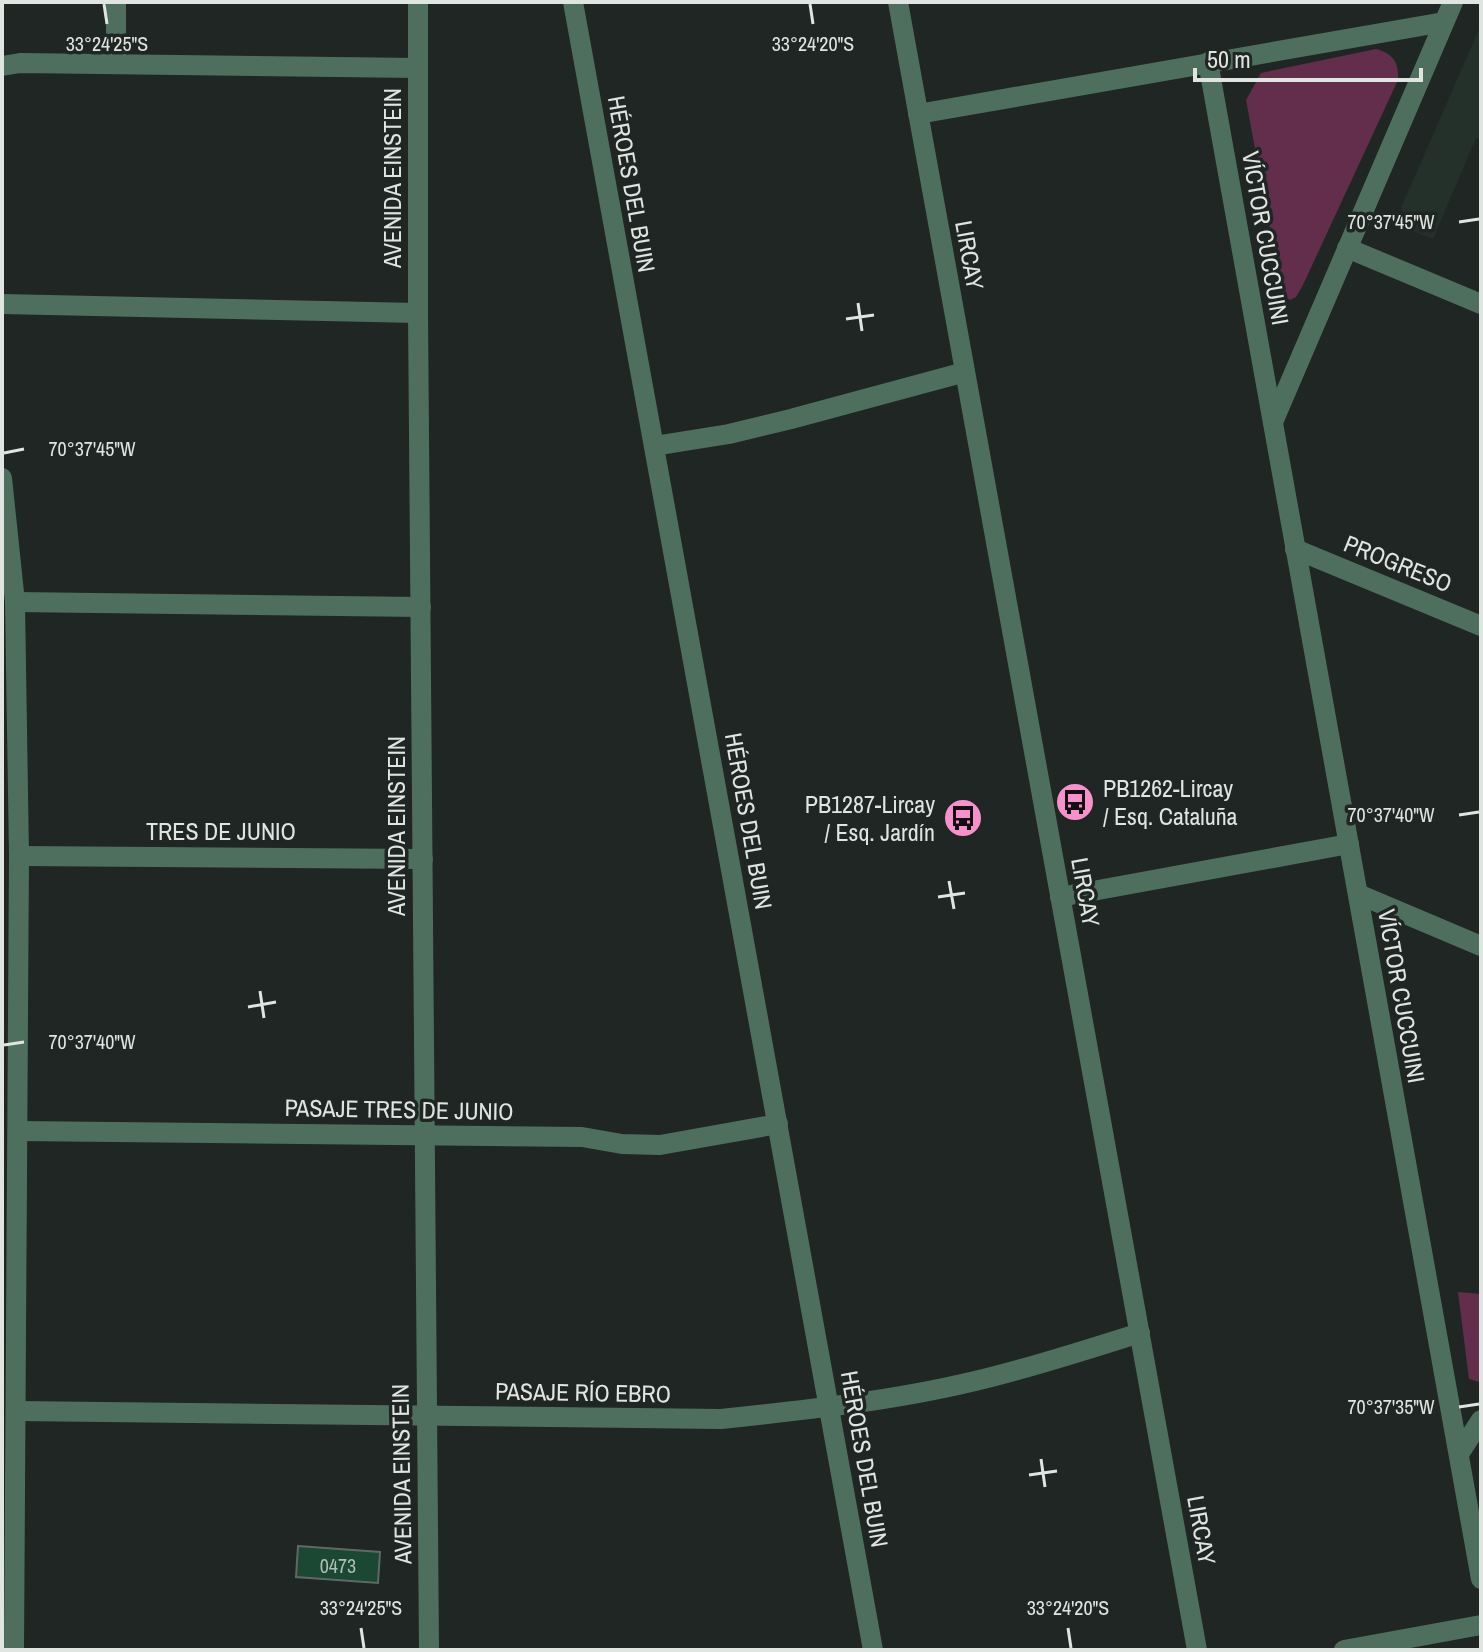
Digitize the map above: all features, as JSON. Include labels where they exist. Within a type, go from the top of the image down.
[{"type":"street","points":[[116,2],[116,64]]},
{"type":"street","name":"AVENIDA EINSTEIN","points":[[418,2],[429,1650]]},
{"type":"street","name":"HÉROES DEL BUIN","points":[[573,2],[873,1650]]},
{"type":"street","name":"LIRCAY","points":[[898,2],[1197,1650]]},
{"type":"street","name":"VÍCTOR CUCCUINI","points":[[1273,422],[1453,2]]},
{"type":"street","points":[[918,114],[1444,22]]},
{"type":"street","name":"VÍCTOR CUCCUINI","points":[[1208,62],[1481,1579]]},
{"type":"street","points":[[2,66],[20,63],[418,68]]},
{"type":"street","points":[[1347,248],[1481,304]]},
{"type":"street","points":[[2,304],[418,313]]},
{"type":"street","points":[[654,446],[729,434],[965,372]]},
{"type":"street","points":[[2,478],[15,602],[19,856],[14,1650]]},
{"type":"street","name":"PROGRESO","points":[[1295,549],[1481,626]]},
{"type":"street","points":[[15,602],[421,607]]},
{"type":"street","points":[[1060,897],[1349,844]]},
{"type":"street","name":"TRES DE JUNIO","points":[[19,856],[423,859]]},
{"type":"street","points":[[1358,894],[1481,946]]},
{"type":"street","name":"PASAJE TRES DE JUNIO","points":[[18,1131],[582,1137],[622,1144],[660,1145],[778,1124]]},
{"type":"street","name":"PASAJE RÍO EBRO","points":[[16,1411],[706,1419],[932,1391],[1032,1366],[1140,1333]]},
{"type":"street","points":[[1459,1454],[1481,1420]]},
{"type":"street","points":[[1344,1650],[1481,1625]]},
{"type":"shaded area","points":[[1481,25],[1481,140],[1476,138],[1433,239],[1406,228],[1401,208]]},
{"type":"shaded area","points":[[1376,49],[1394,60],[1398,80],[1302,287],[1290,300],[1282,295],[1246,100],[1261,73]]},
{"type":"shaded area","points":[[1458,1292],[1481,1294],[1479,1382],[1469,1379]]},
{"type":"building","points":[[298,1546],[380,1552],[378,1583],[296,1577]]},
{"type":"place","name":"PB1262-Lircay / Esq. Cataluña","points":[[1075,802]]},
{"type":"place","name":"PB1287-Lircay / Esq. Jardín","points":[[963,818]]}]
